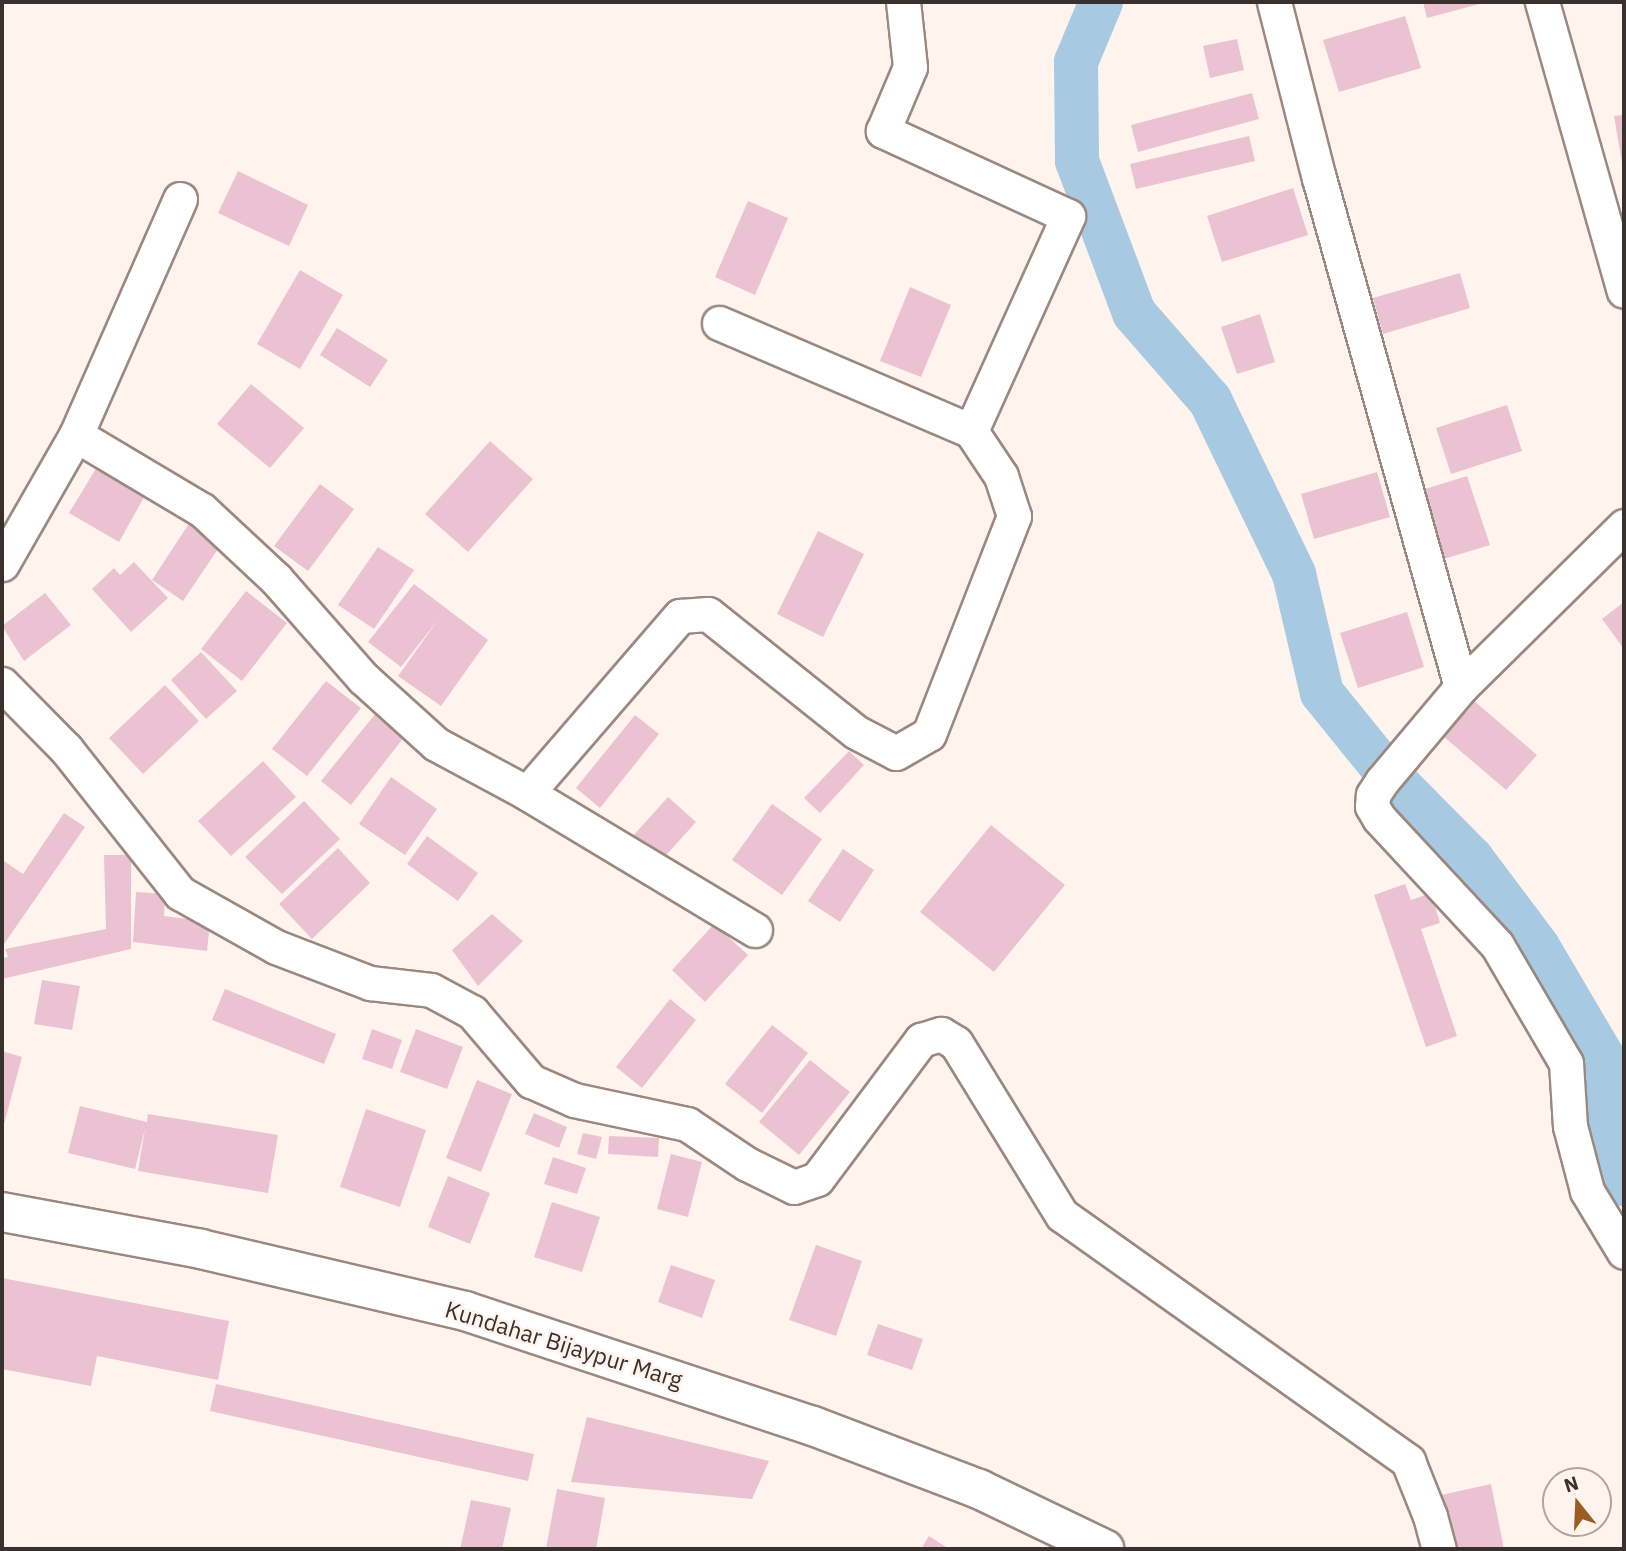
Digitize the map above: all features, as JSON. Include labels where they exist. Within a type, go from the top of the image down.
[{"type":"main road","name":"Kundahar Bijaypur Marg","points":[[2,1212],[201,1249],[465,1311],[813,1426],[979,1489],[1104,1549]]},
{"type":"street","points":[[903,2],[910,67],[883,131],[1069,216],[971,431]]},
{"type":"street","points":[[1275,2],[1320,178],[1461,687]]},
{"type":"street","points":[[1542,2],[1624,291]]},
{"type":"street","points":[[2,564],[76,435],[180,199]]},
{"type":"street","points":[[527,793],[680,616],[708,614],[856,732],[896,753],[929,734],[1014,516],[1001,476],[971,431],[719,323]]},
{"type":"street","points":[[76,435],[202,510],[276,579],[363,678],[436,744],[527,793],[755,930]]},
{"type":"street","points":[[1624,526],[1461,687],[1382,781],[1373,795],[1372,806],[1379,818],[1497,945],[1566,1063],[1570,1126],[1587,1191],[1624,1252]]},
{"type":"street","points":[[2,684],[66,749],[180,893],[276,947],[370,983],[431,990],[472,1012],[531,1082],[574,1100],[687,1124],[747,1164],[794,1187],[817,1179],[920,1040],[941,1034],[956,1043],[1062,1215],[1408,1461],[1430,1516],[1439,1549]]},
{"type":"building","points":[[1423,2],[1483,2],[1483,3],[1427,18]]},
{"type":"building","points":[[1405,16],[1421,68],[1339,92],[1323,40]]},
{"type":"building","points":[[1237,39],[1244,70],[1210,78],[1203,46]]},
{"type":"building","points":[[1252,93],[1259,119],[1138,152],[1131,125]]},
{"type":"building","points":[[1624,115],[1624,169],[1623,169],[1614,116]]},
{"type":"building","points":[[1249,136],[1255,161],[1136,189],[1130,164]]},
{"type":"building","points":[[238,171],[308,205],[289,246],[218,213]]},
{"type":"building","points":[[1293,188],[1308,235],[1222,262],[1207,216]]},
{"type":"building","points":[[748,201],[788,218],[755,295],[715,277]]},
{"type":"building","points":[[300,270],[343,295],[300,369],[257,344]]},
{"type":"building","points":[[1460,273],[1470,308],[1383,334],[1373,298]]},
{"type":"building","points":[[910,287],[951,305],[921,377],[880,361]]},
{"type":"building","points":[[1260,314],[1275,362],[1237,374],[1221,327]]},
{"type":"building","points":[[337,328],[388,360],[370,387],[320,355]]},
{"type":"building","points":[[251,384],[304,428],[270,468],[217,424]]},
{"type":"building","points":[[1507,405],[1522,451],[1451,474],[1436,428]]},
{"type":"building","points":[[490,441],[533,479],[468,552],[425,514]]},
{"type":"building","points":[[100,462],[147,492],[119,542],[69,513]]},
{"type":"building","points":[[1377,472],[1390,517],[1314,539],[1301,494]]},
{"type":"building","points":[[1467,476],[1490,545],[1444,559],[1422,490]]},
{"type":"building","points":[[320,484],[354,509],[308,571],[274,546]]},
{"type":"building","points":[[192,519],[224,540],[183,601],[152,580]]},
{"type":"building","points":[[818,531],[864,554],[823,637],[777,614]]},
{"type":"building","points":[[378,547],[414,570],[374,629],[338,605]]},
{"type":"building","points":[[134,562],[168,598],[131,632],[92,589],[114,568],[120,575]]},
{"type":"building","points":[[414,584],[488,640],[441,706],[398,676],[438,620],[401,667],[368,642]]},
{"type":"building","points":[[246,591],[287,623],[242,681],[201,649]]},
{"type":"building","points":[[45,593],[71,625],[24,661],[2,626]]},
{"type":"building","points":[[1624,602],[1624,649],[1602,619]]},
{"type":"building","points":[[1407,612],[1424,667],[1358,688],[1340,633]]},
{"type":"building","points":[[201,652],[237,691],[206,719],[171,680]]},
{"type":"building","points":[[326,681],[361,708],[307,776],[272,749]]},
{"type":"building","points":[[165,685],[199,721],[143,774],[109,738]]},
{"type":"building","points":[[1473,700],[1537,755],[1506,790],[1443,736]]},
{"type":"building","points":[[376,713],[405,736],[351,805],[321,781]]},
{"type":"building","points":[[635,715],[659,734],[600,808],[576,788]]},
{"type":"building","points":[[849,751],[864,765],[820,813],[804,798]]},
{"type":"building","points":[[263,761],[296,797],[231,856],[198,821]]},
{"type":"building","points":[[391,777],[437,809],[405,855],[359,824]]},
{"type":"building","points":[[668,797],[696,822],[659,863],[631,838]]},
{"type":"building","points":[[304,801],[340,839],[282,894],[245,857]]},
{"type":"building","points":[[772,804],[822,839],[782,895],[732,860]]},
{"type":"building","points":[[64,813],[85,827],[2,947],[2,865],[4,861],[23,874]]},
{"type":"building","points":[[991,825],[1065,885],[994,972],[920,912]]},
{"type":"building","points":[[427,836],[478,873],[458,901],[407,864]]},
{"type":"building","points":[[338,848],[370,883],[312,939],[279,904]]},
{"type":"building","points":[[843,849],[874,870],[840,922],[808,901]]},
{"type":"building","points":[[104,855],[131,855],[131,949],[2,979],[2,958],[8,957],[5,949],[106,929]]},
{"type":"building","points":[[1405,884],[1411,900],[1431,893],[1440,923],[1421,929],[1457,1036],[1426,1047],[1374,895]]},
{"type":"building","points":[[136,892],[165,894],[164,916],[210,922],[207,951],[133,942]]},
{"type":"building","points":[[492,914],[523,941],[478,986],[452,950]]},
{"type":"building","points":[[714,924],[748,955],[705,1002],[672,970]]},
{"type":"building","points":[[42,980],[80,986],[72,1030],[34,1024]]},
{"type":"building","points":[[225,989],[336,1034],[324,1064],[212,1020]]},
{"type":"building","points":[[670,999],[696,1020],[642,1088],[616,1067]]},
{"type":"building","points":[[772,1025],[808,1053],[762,1113],[725,1084]]},
{"type":"building","points":[[372,1029],[402,1040],[392,1069],[362,1059]]},
{"type":"building","points":[[416,1029],[463,1047],[447,1089],[400,1072]]},
{"type":"building","points":[[2,1051],[22,1057],[3,1128],[2,1128]]},
{"type":"building","points":[[810,1060],[850,1092],[799,1155],[759,1122]]},
{"type":"building","points":[[477,1080],[512,1094],[481,1172],[446,1158]]},
{"type":"building","points":[[80,1106],[147,1122],[148,1114],[278,1135],[268,1193],[138,1171],[145,1129],[135,1169],[68,1153]]},
{"type":"building","points":[[366,1109],[426,1130],[400,1207],[340,1187]]},
{"type":"building","points":[[534,1113],[567,1127],[559,1148],[525,1134]]},
{"type":"building","points":[[583,1133],[602,1137],[596,1159],[577,1154]]},
{"type":"building","points":[[609,1136],[659,1138],[658,1157],[608,1154]]},
{"type":"building","points":[[671,1154],[702,1162],[688,1217],[657,1209]]},
{"type":"building","points":[[553,1157],[586,1168],[577,1194],[544,1184]]},
{"type":"building","points":[[448,1176],[490,1193],[470,1244],[428,1227]]},
{"type":"building","points":[[552,1202],[600,1217],[582,1272],[534,1257]]},
{"type":"building","points":[[816,1245],[862,1261],[836,1336],[789,1320]]},
{"type":"building","points":[[671,1265],[715,1280],[702,1318],[658,1302]]},
{"type":"building","points":[[2,1278],[229,1321],[218,1380],[97,1356],[91,1386],[2,1369]]},
{"type":"building","points":[[878,1324],[923,1339],[912,1370],[867,1355]]},
{"type":"building","points":[[216,1384],[534,1454],[528,1481],[210,1411]]},
{"type":"building","points":[[587,1417],[769,1461],[752,1499],[571,1482]]},
{"type":"building","points":[[1491,1484],[1504,1549],[1451,1549],[1441,1495]]},
{"type":"building","points":[[557,1489],[605,1498],[596,1549],[546,1549]]},
{"type":"building","points":[[471,1500],[511,1508],[502,1549],[460,1549]]},
{"type":"building","points":[[929,1536],[949,1549],[921,1549]]},
{"type":"waterway","points":[[1101,2],[1076,62],[1077,161],[1134,313],[1210,400],[1294,574],[1322,693],[1386,772],[1472,859],[1538,947],[1604,1059],[1601,1130],[1624,1184]]}]
